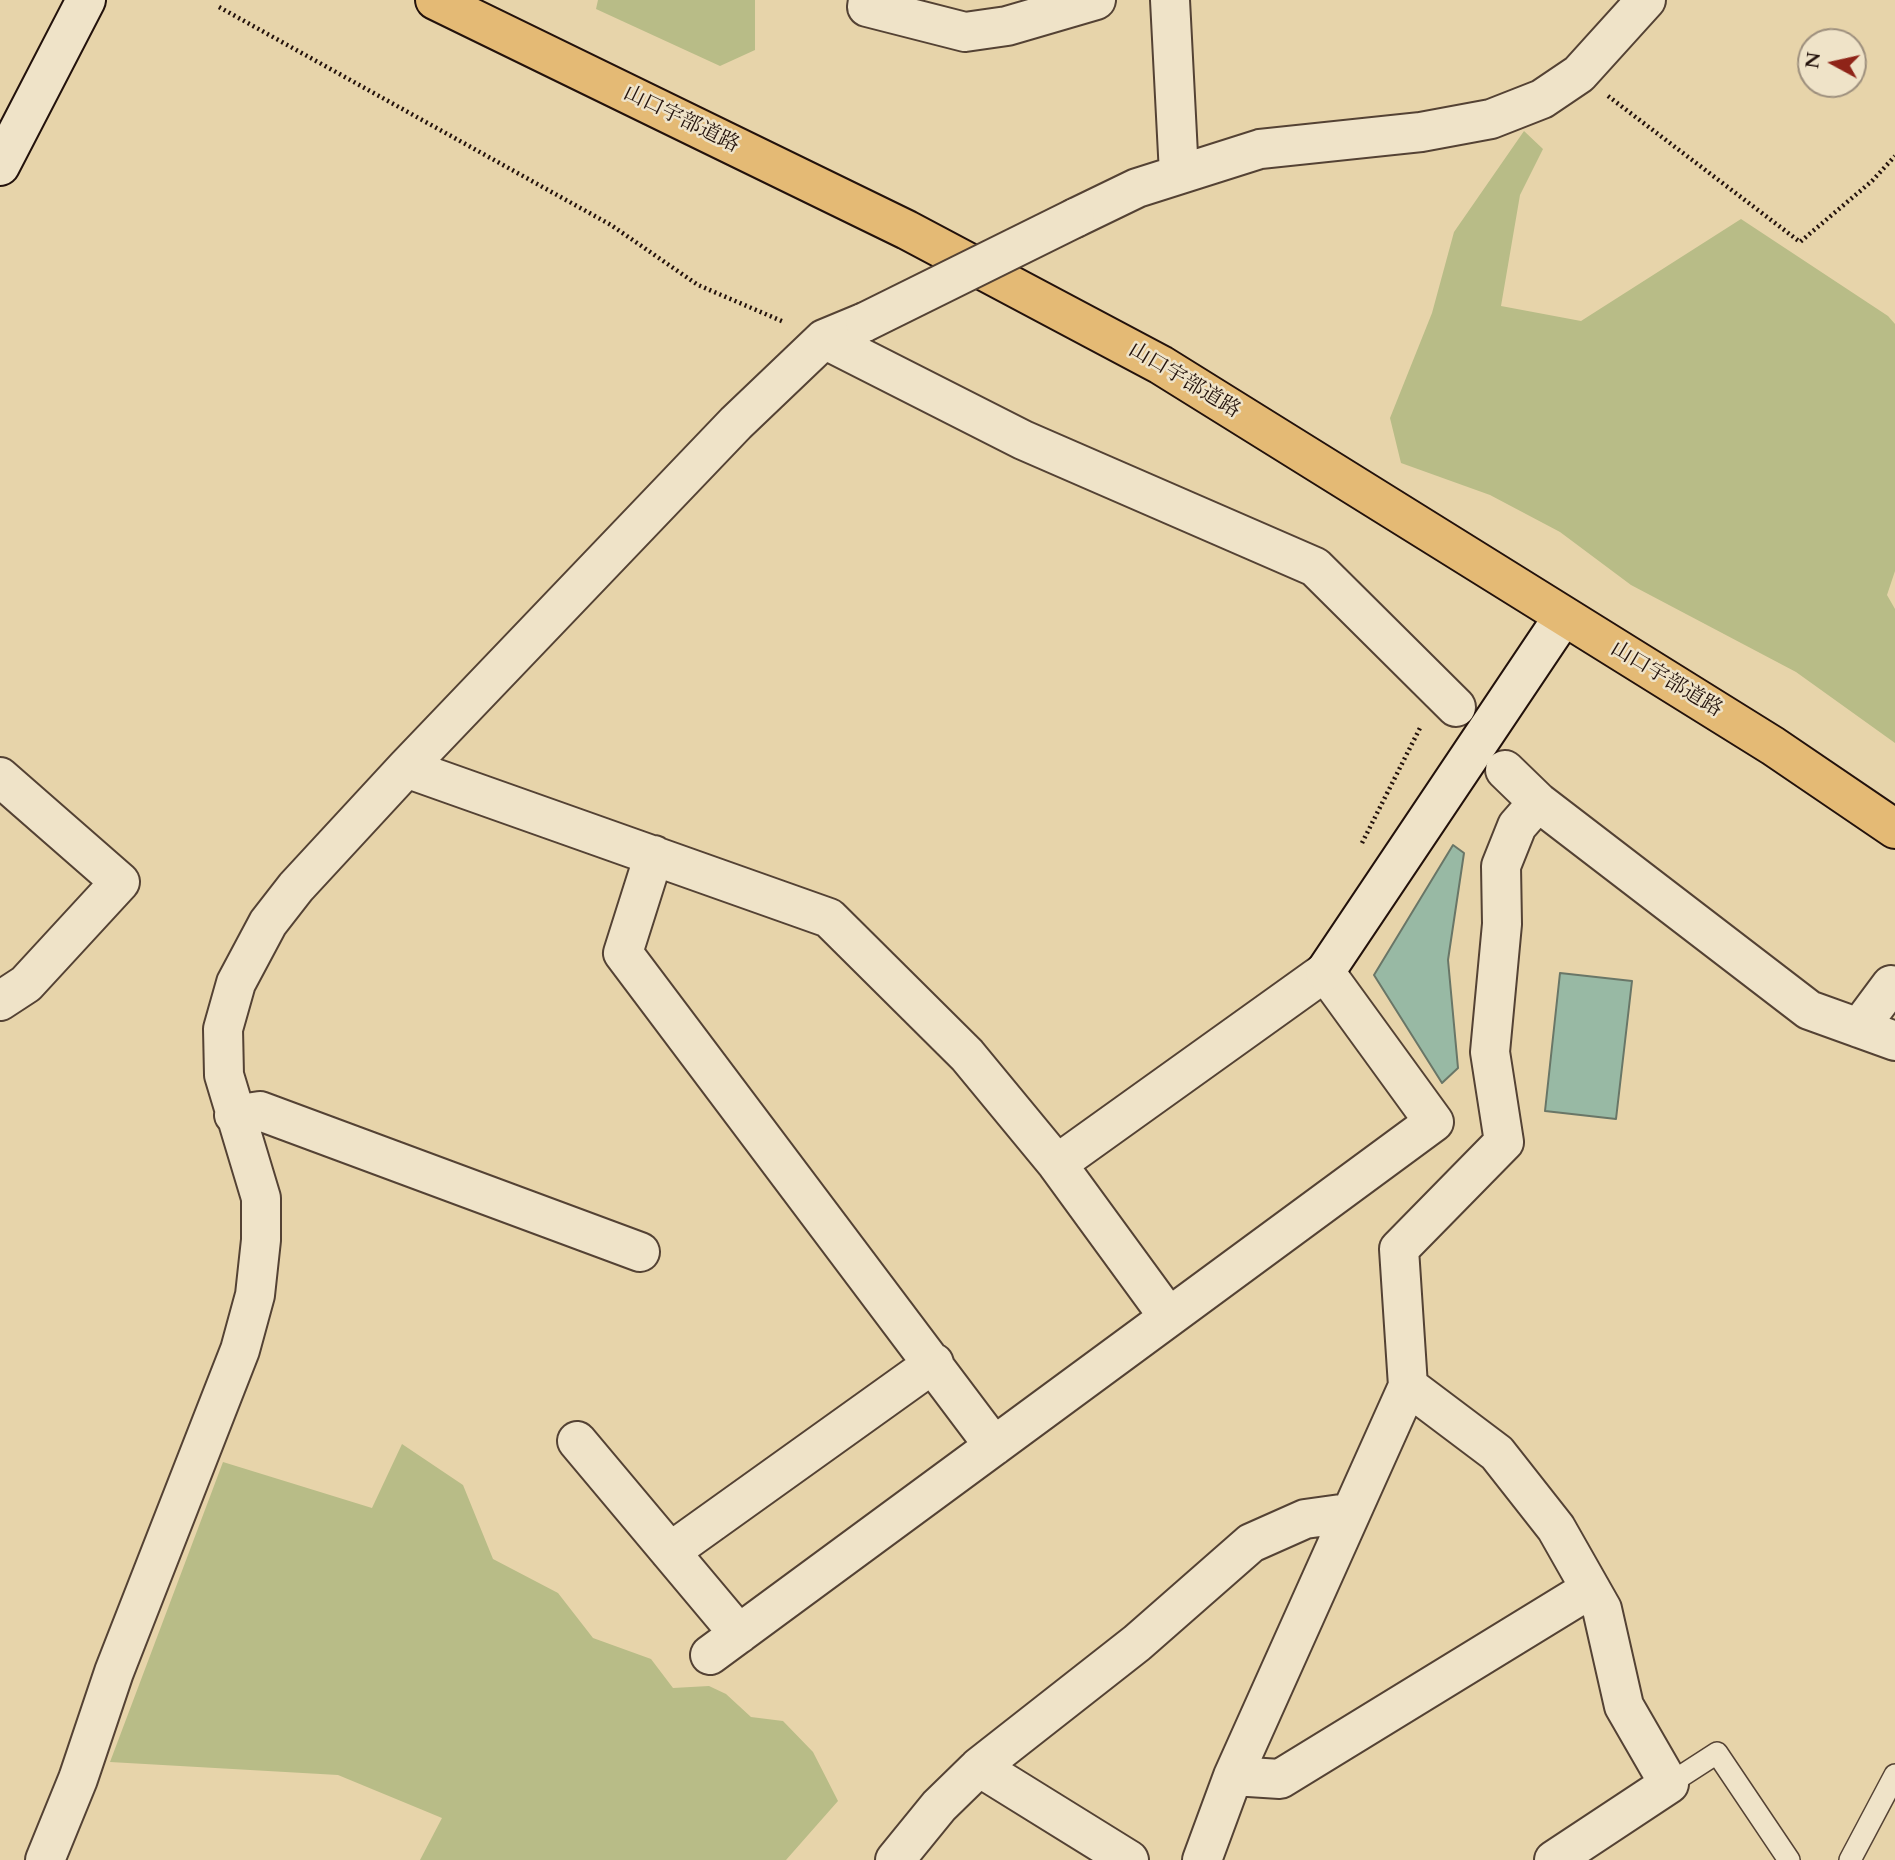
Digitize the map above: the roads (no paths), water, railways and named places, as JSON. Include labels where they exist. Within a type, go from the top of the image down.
[{"type":"main road","name":"山口宇部道路","points":[[435,0],[907,230],[1161,365],[1773,746],[1895,829]]},
{"type":"street","points":[[0,166],[86,0]]},
{"type":"street","points":[[868,0],[867,7],[965,32],[1007,26],[1096,0]]},
{"type":"street","points":[[1170,0],[1179,174]]},
{"type":"street","points":[[45,1860],[78,1779],[114,1672],[240,1350],[255,1295],[261,1240],[261,1198],[224,1075],[223,1028],[236,983],[268,923],[296,887],[405,768],[736,423],[824,339],[865,322],[1137,188],[1260,149],[1421,132],[1491,119],[1542,99],[1579,74],[1646,0]]},
{"type":"street","points":[[824,339],[1023,440],[1315,567],[1448,699]]},
{"type":"street","points":[[1057,1164],[1325,972],[1563,617]]},
{"type":"street","points":[[405,768],[829,918],[967,1055],[1057,1164],[1168,1315]]},
{"type":"street","points":[[1505,770],[1538,802],[1810,1010],[1895,1041]]},
{"type":"street","points":[[0,777],[120,883],[26,984],[0,1001]]},
{"type":"street","points":[[1202,1860],[1233,1776],[1348,1513],[1408,1385],[1399,1249],[1504,1142],[1490,1052],[1502,924],[1501,866],[1517,826],[1538,802]]},
{"type":"street","points":[[654,855],[623,953],[994,1446]]},
{"type":"street","points":[[577,1441],[670,1552],[725,1645],[1168,1315],[1434,1122],[1325,972]]},
{"type":"street","points":[[1859,1028],[1891,985]]},
{"type":"street","points":[[234,1115],[260,1111],[640,1252]]},
{"type":"street","points":[[670,1552],[934,1363]]},
{"type":"street","points":[[1408,1385],[1497,1453],[1556,1528],[1602,1609],[1624,1706],[1669,1784],[1554,1860]]},
{"type":"street","points":[[895,1860],[939,1806],[979,1767],[1137,1643],[1251,1543],[1305,1519],[1348,1513]]},
{"type":"street","points":[[1233,1776],[1280,1779],[1590,1589]]},
{"type":"street","points":[[979,1767],[1129,1860]]},
{"type":"lane","points":[[1669,1784],[1717,1753],[1789,1860]]},
{"type":"lane","points":[[1850,1860],[1895,1775]]}]
